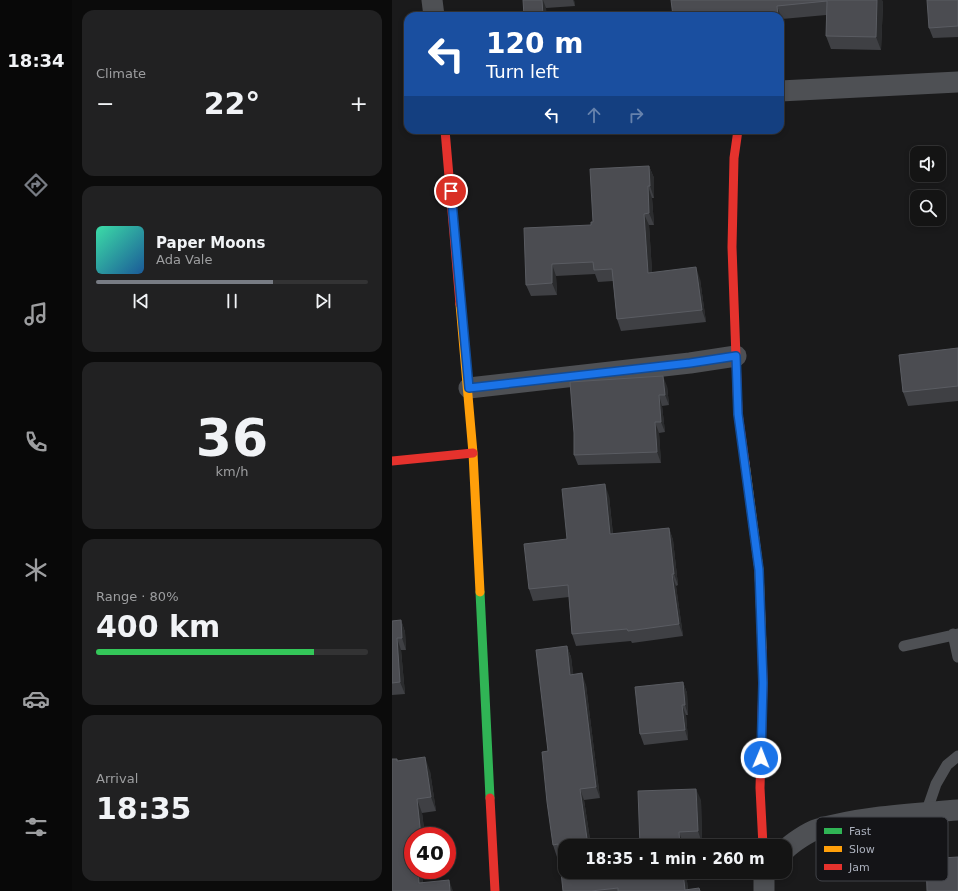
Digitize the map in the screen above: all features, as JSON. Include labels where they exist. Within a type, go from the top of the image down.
[{"type":"street","points":[[432,0],[434,12]]},
{"type":"street","points":[[784,91],[958,82]]},
{"type":"street","points":[[446,134],[469,388],[495,891]]},
{"type":"street","points":[[737,134],[734,158],[732,247],[738,414],[759,570],[763,683],[760,788],[763,839]]},
{"type":"street","points":[[469,388],[690,363],[736,356]]},
{"type":"street","points":[[392,461],[473,453]]},
{"type":"street","points":[[888,817],[958,810]]},
{"type":"street","points":[[792,844],[816,829]]},
{"type":"street","points":[[764,879],[764,891]]},
{"type":"lane","points":[[904,646],[956,634],[958,657]]},
{"type":"lane","points":[[926,813],[940,778],[947,765],[958,756]]},
{"type":"building","points":[[523,0],[542,0],[543,12],[524,12]]},
{"type":"building","points":[[671,0],[877,0],[876,37],[826,36],[827,1],[777,6],[778,12],[672,12]]},
{"type":"building","points":[[927,0],[958,0],[958,26],[929,28]]},
{"type":"building","points":[[649,166],[649,213],[644,214],[648,273],[696,267],[702,310],[617,319],[612,269],[594,270],[593,262],[552,264],[552,283],[526,285],[524,228],[591,225],[591,222],[593,222],[590,169]]},
{"type":"building","points":[[958,348],[958,386],[903,392],[899,355]]},
{"type":"building","points":[[663,376],[665,395],[659,395],[661,422],[655,422],[657,452],[574,455],[574,433],[570,382]]},
{"type":"building","points":[[605,484],[610,534],[669,528],[674,574],[672,574],[679,624],[628,631],[627,629],[572,634],[568,585],[529,589],[524,544],[567,539],[562,489]]},
{"type":"building","points":[[401,620],[402,638],[397,638],[400,682],[392,683],[392,621]]},
{"type":"building","points":[[567,646],[570,675],[582,673],[596,787],[580,789],[587,839],[558,839],[558,844],[553,845],[542,752],[548,751],[536,650]]},
{"type":"building","points":[[683,682],[685,705],[682,705],[685,730],[640,734],[635,687]]},
{"type":"building","points":[[425,757],[431,797],[417,799],[420,827],[404,827],[404,879],[419,879],[419,883],[449,880],[450,891],[392,891],[392,759],[397,759],[397,761]]},
{"type":"building","points":[[696,789],[698,831],[679,832],[680,839],[640,839],[638,791]]},
{"type":"building","points":[[958,857],[958,891],[927,891],[927,881],[948,881],[948,858]]},
{"type":"building","points":[[562,879],[684,879],[685,890],[699,888],[700,891],[618,891],[618,888],[591,891],[563,891]]},
{"type":"traffic: fast","points":[[480,592],[490,798]]},
{"type":"traffic: slow","points":[[460,304],[473,453],[480,592]]},
{"type":"traffic: slow","points":[[745,463],[759,570],[762,648]]},
{"type":"traffic: jam","points":[[445,134],[460,304]]},
{"type":"traffic: jam","points":[[737,134],[734,158],[732,247],[738,413],[745,463]]},
{"type":"traffic: jam","points":[[392,461],[473,453]]},
{"type":"traffic: jam","points":[[762,648],[763,683],[760,788],[763,839]]},
{"type":"traffic: jam","points":[[490,798],[495,891]]},
{"type":"route","points":[[451,191],[469,388],[690,363],[736,356],[738,414],[759,570],[763,683],[761,758]]}]
